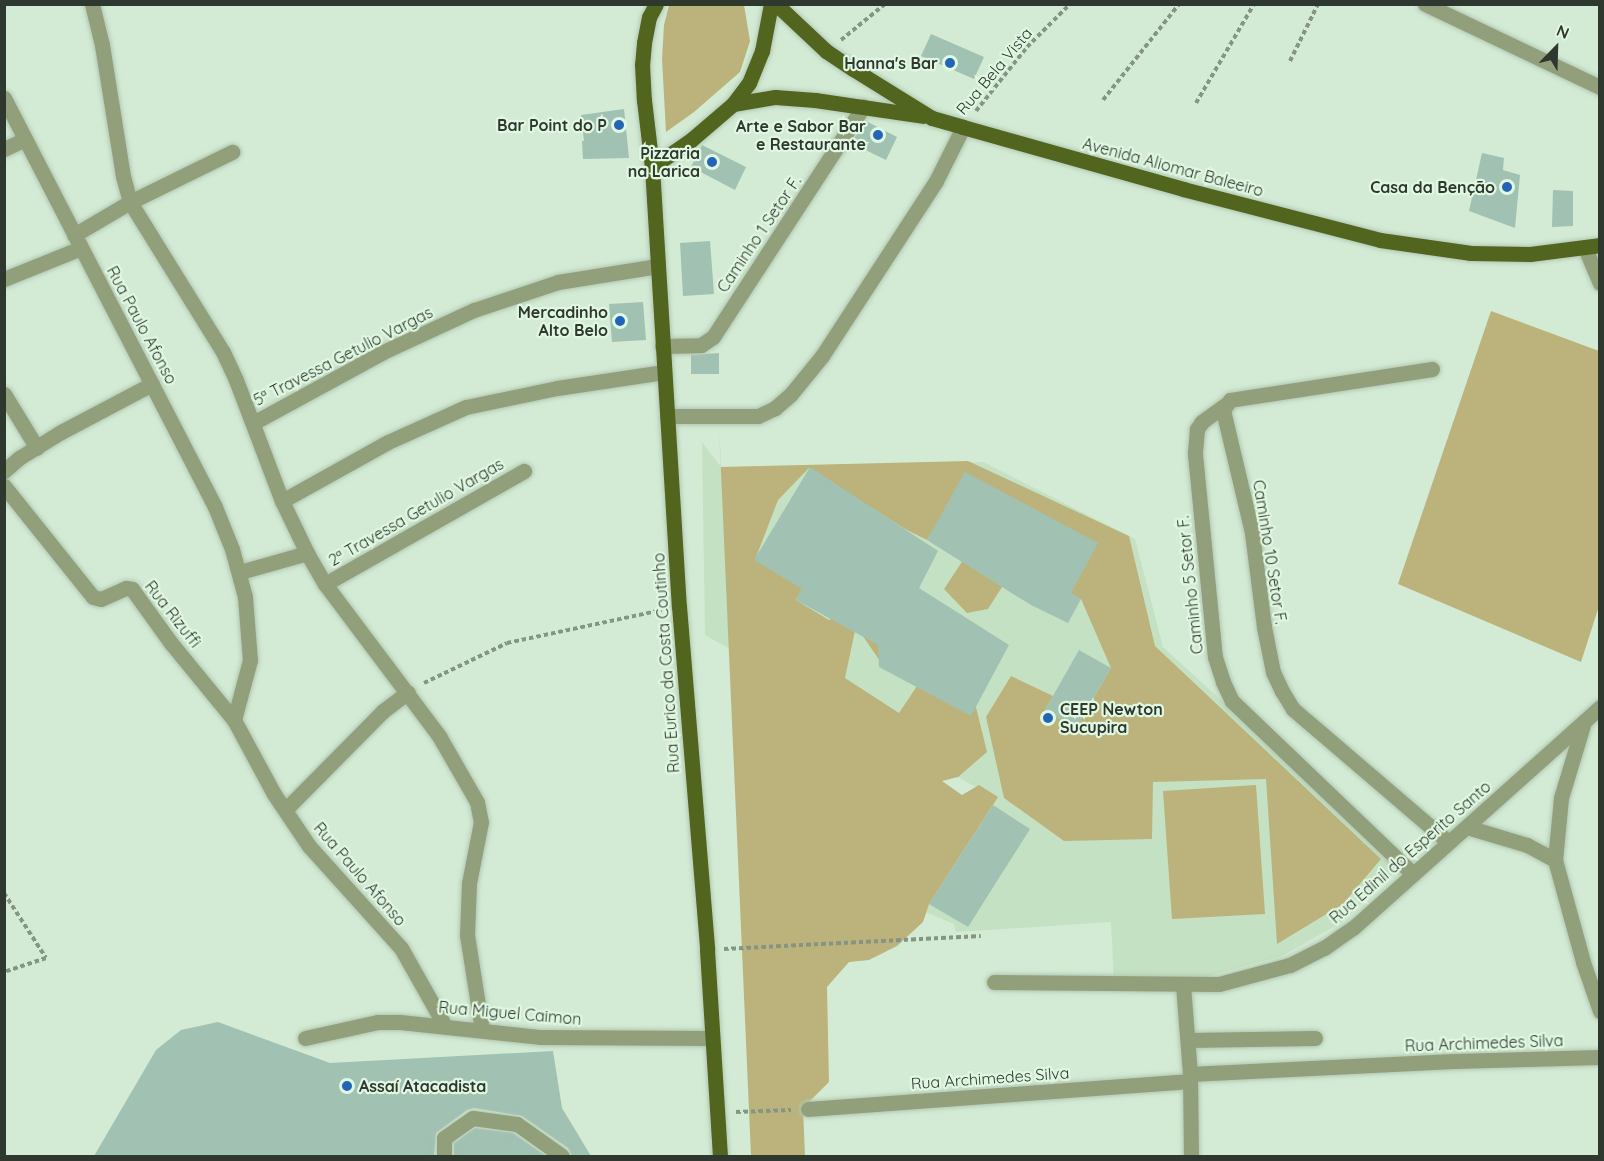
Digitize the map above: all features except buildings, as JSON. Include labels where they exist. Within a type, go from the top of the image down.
[{"type":"main road","points":[[652,167],[691,140],[733,104],[756,68],[771,4]]},
{"type":"main road","name":"Avenida Aliomar Baleeiro","points":[[776,4],[826,51],[932,118],[963,128],[1183,189],[1380,240],[1471,253],[1530,254],[1592,247]]},
{"type":"main road","name":"Rua Eurico da Costa Coutinho","points":[[651,9],[642,64],[645,124],[652,167],[679,606],[707,950],[720,1156]]},
{"type":"main road","points":[[733,104],[775,97],[932,118]]},
{"type":"street","points":[[92,4],[102,45],[123,176],[130,202],[223,352],[282,501],[307,553],[325,584],[439,736],[477,802],[481,822],[469,883],[467,935],[482,1030]]},
{"type":"street","points":[[1425,4],[1599,87]]},
{"type":"street","name":"Rua Paulo Afonso","points":[[4,98],[215,507],[240,572],[250,660],[234,720],[285,810],[309,846],[401,948],[445,1026]]},
{"type":"street","name":"Caminho 1 Setor F.","points":[[662,346],[701,345],[713,337],[863,107]]},
{"type":"street","points":[[667,416],[758,416],[775,408],[791,394],[822,356],[936,181],[963,128]]},
{"type":"street","points":[[4,149],[25,139]]},
{"type":"street","points":[[4,279],[77,242],[130,202],[232,152]]},
{"type":"street","points":[[1592,247],[1599,283]]},
{"type":"street","name":"5ª Travessa Getulio Vargas","points":[[253,423],[383,352],[474,310],[558,282],[612,271],[658,266]]},
{"type":"street","points":[[1225,405],[1230,400],[1432,369]]},
{"type":"street","points":[[282,501],[388,442],[466,407],[557,388],[664,372]]},
{"type":"street","points":[[4,471],[37,448],[152,384]]},
{"type":"street","points":[[4,394],[37,448]]},
{"type":"street","name":"Caminho 10 Setor F.","points":[[1225,405],[1224,416],[1237,459],[1252,533],[1266,638],[1273,672],[1282,691],[1293,709],[1448,842]]},
{"type":"street","name":"Caminho 5 Setor F.","points":[[1225,405],[1202,422],[1197,429],[1195,454],[1215,657],[1223,682],[1232,701],[1413,874]]},
{"type":"street","name":"2ª Travessa Getulio Vargas","points":[[325,584],[524,471]]},
{"type":"street","name":"Rua Rizuffi","points":[[4,486],[93,597],[101,600],[126,588],[132,589],[171,643],[234,720]]},
{"type":"street","points":[[240,572],[307,553]]},
{"type":"street","points":[[285,810],[383,711],[408,692]]},
{"type":"street","name":"Rua Edinil do Esperito Santo","points":[[994,982],[1184,986],[1219,984],[1290,964],[1324,948],[1353,928],[1584,722],[1599,706]]},
{"type":"street","points":[[1584,722],[1561,798],[1555,860],[1599,1011]]},
{"type":"street","points":[[1467,827],[1527,845],[1555,860]]},
{"type":"street","points":[[1184,986],[1190,1077],[1191,1156]]},
{"type":"street","name":"Rua Miguel Caimon","points":[[305,1038],[378,1022],[400,1022],[541,1037],[712,1038]]},
{"type":"street","points":[[1188,1040],[1315,1038]]},
{"type":"street","name":"Rua Archimedes Silva","points":[[808,1109],[1190,1077],[1454,1061],[1599,1057]]},
{"type":"street","points":[[444,1156],[444,1138],[473,1118],[516,1124],[562,1156]]},
{"type":"path","points":[[826,51],[885,4]]},
{"type":"path","name":"Rua Bela Vista","points":[[963,128],[1027,47],[1070,4]]},
{"type":"path","points":[[1103,100],[1179,4]]},
{"type":"path","points":[[1196,103],[1254,4]]},
{"type":"path","points":[[1290,61],[1318,4]]},
{"type":"path","points":[[408,692],[507,643],[679,606]]},
{"type":"path","points":[[4,893],[46,957],[4,972]]},
{"type":"path","points":[[707,950],[981,936]]},
{"type":"path","points":[[717,1113],[808,1109]]},
{"type":"shaded area","points":[[669,5],[744,5],[750,41],[740,72],[694,112],[666,132],[662,59],[664,25]]},
{"type":"shaded area","points":[[1491,311],[1599,351],[1599,606],[1581,662],[1398,584]]},
{"type":"shaded area","points":[[719,426],[721,467],[968,461],[1129,536],[1155,646],[1381,859],[1343,904],[1277,944],[1266,779],[1153,782],[1152,839],[1064,841],[1004,798],[986,717],[1011,676],[1053,696],[1045,710],[1076,728],[1111,668],[1081,599],[1040,576],[1011,573],[988,609],[967,613],[944,589],[977,539],[940,519],[927,540],[905,529],[809,468],[778,500],[755,560],[805,584],[796,600],[829,620],[908,583],[880,661],[856,626],[845,678],[899,713],[919,683],[975,703],[987,752],[958,777],[942,781],[962,795],[979,785],[998,797],[929,904],[923,922],[897,946],[869,960],[849,962],[827,987],[829,1082],[803,1108],[805,1156],[751,1156]]},
{"type":"shaded area","name":"CEEP Newton Sucupira","points":[[702,442],[721,467],[983,462],[1135,539],[1163,647],[1402,865],[1342,922],[1282,956],[1183,983],[1114,983],[1111,922],[956,932],[954,924],[913,907],[988,794],[705,635]]},
{"type":"shaded area","points":[[1256,785],[1265,914],[1172,919],[1163,791]]},
{"type":"place","name":"Hanna's Bar","points":[[950,63]]},
{"type":"place","name":"Bar Point do P","points":[[619,125]]},
{"type":"place","name":"Arte e Sabor Bar e Restaurante","points":[[878,135]]},
{"type":"place","name":"Pizzaria na Larica","points":[[712,162]]},
{"type":"place","name":"Casa da Benção","points":[[1507,187]]},
{"type":"place","name":"Mercadinho Alto Belo","points":[[620,321]]},
{"type":"place","name":"CEEP Newton Sucupira","points":[[1048,718]]},
{"type":"place","name":"Assaí Atacadista","points":[[347,1086]]}]
